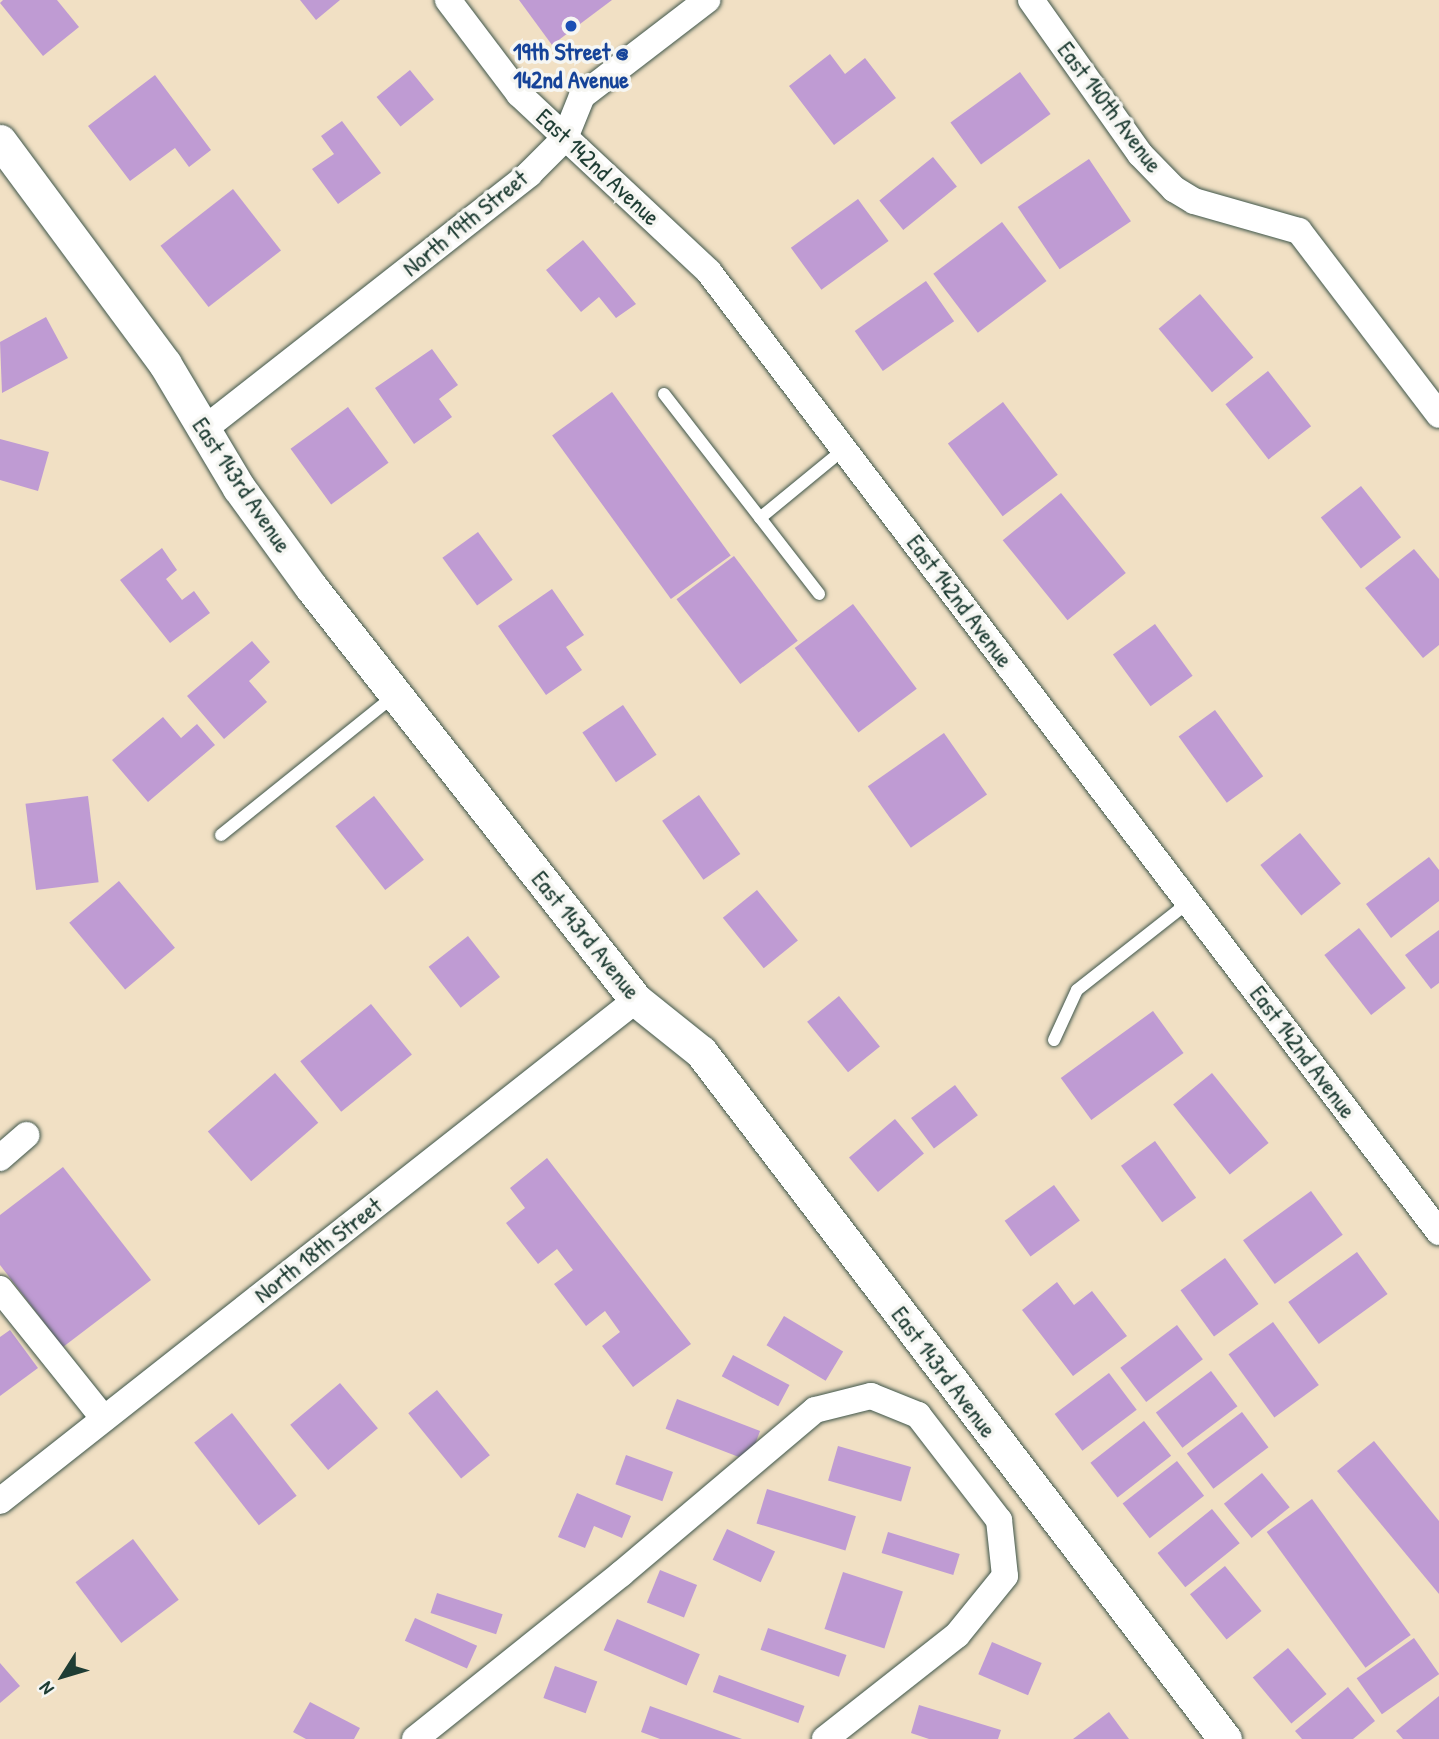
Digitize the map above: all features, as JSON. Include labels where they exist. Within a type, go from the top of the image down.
[{"type":"street","name":"East 142nd Avenue","points":[[448,0],[519,94],[565,138],[598,164],[709,272],[1439,1232]]},
{"type":"street","name":"North 19th Street","points":[[203,430],[529,174],[565,138],[583,96],[707,0]]},
{"type":"street","name":"East 140th Avenue","points":[[1031,0],[1140,154],[1174,189],[1194,201],[1299,231],[1439,415]]},
{"type":"street","name":"East 143rd Avenue","points":[[0,141],[165,364],[203,430],[271,532],[395,695],[636,1000],[701,1052],[1225,1739]]},
{"type":"street","name":"North 18th Street","points":[[0,1501],[636,1000]]},
{"type":"street","points":[[0,1158],[26,1135]]},
{"type":"street","points":[[0,1289],[104,1419]]},
{"type":"street","points":[[415,1739],[621,1574],[815,1410],[871,1396],[918,1415],[999,1520],[1005,1576],[957,1635],[825,1739]]},
{"type":"lane","points":[[664,394],[819,594]]},
{"type":"lane","points":[[760,518],[844,449]]},
{"type":"lane","points":[[221,835],[395,695]]},
{"type":"lane","points":[[1054,1040],[1077,990],[1189,902]]},
{"type":"building","points":[[3,0],[57,0],[79,27],[43,56],[0,3]]},
{"type":"building","points":[[300,0],[340,0],[316,20]]},
{"type":"building","points":[[519,0],[612,0],[552,45]]},
{"type":"building","points":[[830,54],[845,74],[865,58],[896,98],[834,145],[789,86]]},
{"type":"building","points":[[410,70],[434,100],[400,127],[377,97]]},
{"type":"building","points":[[1020,72],[1051,114],[981,165],[950,123]]},
{"type":"building","points":[[155,75],[211,150],[189,167],[175,148],[130,181],[88,126]]},
{"type":"building","points":[[342,121],[381,173],[338,204],[312,169],[334,154],[321,136]]},
{"type":"building","points":[[933,157],[957,187],[903,230],[879,200]]},
{"type":"building","points":[[1089,159],[1131,221],[1060,269],[1018,207]]},
{"type":"building","points":[[233,189],[281,250],[209,307],[161,246]]},
{"type":"building","points":[[858,199],[889,241],[821,290],[791,248]]},
{"type":"building","points":[[1002,222],[1047,281],[978,333],[933,274]]},
{"type":"building","points":[[583,240],[636,304],[616,318],[599,297],[581,312],[546,270]]},
{"type":"building","points":[[926,281],[954,321],[883,371],[855,331]]},
{"type":"building","points":[[1200,294],[1253,358],[1212,392],[1159,329]]},
{"type":"building","points":[[46,317],[68,358],[2,393],[0,342]]},
{"type":"building","points":[[432,349],[458,385],[439,399],[452,417],[414,444],[375,388]]},
{"type":"building","points":[[1268,371],[1311,426],[1269,459],[1225,404]]},
{"type":"building","points":[[612,392],[731,555],[671,599],[552,435]]},
{"type":"building","points":[[1003,402],[1058,475],[1003,516],[948,444]]},
{"type":"building","points":[[348,407],[389,463],[331,505],[291,449]]},
{"type":"building","points":[[0,439],[49,452],[38,491],[0,480]]},
{"type":"building","points":[[1361,486],[1401,537],[1361,569],[1321,517]]},
{"type":"building","points":[[1061,493],[1126,573],[1068,620],[1003,540]]},
{"type":"building","points":[[478,532],[513,580],[477,606],[442,558]]},
{"type":"building","points":[[162,548],[177,570],[166,579],[182,600],[194,591],[210,613],[170,643],[120,580]]},
{"type":"building","points":[[1414,549],[1439,579],[1439,645],[1423,658],[1365,588]]},
{"type":"building","points":[[734,556],[798,641],[740,684],[676,599]]},
{"type":"building","points":[[552,589],[584,635],[566,647],[582,670],[546,695],[498,626]]},
{"type":"building","points":[[853,604],[917,689],[858,733],[795,648]]},
{"type":"building","points":[[1155,624],[1193,676],[1151,706],[1113,655]]},
{"type":"building","points":[[252,641],[270,662],[249,681],[267,702],[224,739],[187,696]]},
{"type":"building","points":[[623,705],[657,755],[616,782],[582,732]]},
{"type":"building","points":[[1215,710],[1263,776],[1227,803],[1179,736]]},
{"type":"building","points":[[163,717],[181,738],[197,724],[215,745],[148,802],[112,760]]},
{"type":"building","points":[[944,733],[987,794],[911,848],[868,786]]},
{"type":"building","points":[[699,795],[740,854],[703,880],[662,821]]},
{"type":"building","points":[[88,796],[99,882],[36,890],[25,804]]},
{"type":"building","points":[[374,796],[424,860],[385,890],[335,826]]},
{"type":"building","points":[[1300,833],[1341,884],[1301,916],[1260,865]]},
{"type":"building","points":[[1429,857],[1439,870],[1439,901],[1391,938],[1366,904]]},
{"type":"building","points":[[119,881],[175,948],[125,989],[69,923]]},
{"type":"building","points":[[757,890],[798,941],[764,968],[723,918]]},
{"type":"building","points":[[1359,928],[1406,988],[1371,1015],[1324,955]]},
{"type":"building","points":[[1439,930],[1439,983],[1431,989],[1405,955]]},
{"type":"building","points":[[468,936],[500,977],[461,1008],[429,967]]},
{"type":"building","points":[[839,996],[880,1047],[848,1072],[807,1022]]},
{"type":"building","points":[[371,1004],[412,1055],[341,1112],[300,1061]]},
{"type":"building","points":[[1153,1011],[1184,1053],[1091,1120],[1061,1078]]},
{"type":"building","points":[[275,1073],[318,1123],[251,1181],[208,1131]]},
{"type":"building","points":[[1212,1073],[1269,1143],[1230,1174],[1173,1104]]},
{"type":"building","points":[[955,1085],[978,1115],[934,1148],[911,1118]]},
{"type":"building","points":[[895,1119],[924,1153],[878,1192],[849,1158]]},
{"type":"building","points":[[1155,1141],[1196,1198],[1162,1222],[1121,1166]]},
{"type":"building","points":[[547,1158],[691,1344],[633,1387],[602,1346],[620,1332],[605,1311],[586,1326],[554,1284],[573,1270],[557,1249],[538,1264],[506,1223],[525,1208],[510,1188]]},
{"type":"building","points":[[63,1167],[151,1280],[63,1347],[0,1265],[0,1215]]},
{"type":"building","points":[[1054,1185],[1080,1221],[1031,1256],[1005,1221]]},
{"type":"building","points":[[1311,1191],[1343,1235],[1275,1284],[1243,1240]]},
{"type":"building","points":[[1357,1252],[1388,1294],[1319,1344],[1288,1302]]},
{"type":"building","points":[[1225,1258],[1259,1304],[1214,1336],[1181,1290]]},
{"type":"building","points":[[1057,1282],[1074,1305],[1092,1291],[1127,1336],[1073,1376],[1022,1310]]},
{"type":"building","points":[[784,1316],[843,1352],[826,1381],[766,1345]]},
{"type":"building","points":[[1273,1322],[1319,1385],[1274,1417],[1229,1354]]},
{"type":"building","points":[[1177,1325],[1203,1359],[1146,1402],[1120,1368]]},
{"type":"building","points":[[10,1330],[38,1368],[0,1396],[0,1337]]},
{"type":"building","points":[[733,1355],[790,1385],[778,1406],[722,1376]]},
{"type":"building","points":[[1211,1371],[1237,1406],[1182,1448],[1156,1413]]},
{"type":"building","points":[[1109,1373],[1137,1410],[1082,1451],[1055,1414]]},
{"type":"building","points":[[340,1383],[378,1428],[328,1470],[290,1425]]},
{"type":"building","points":[[437,1390],[490,1455],[461,1479],[408,1413]]},
{"type":"building","points":[[677,1399],[760,1431],[749,1461],[666,1429]]},
{"type":"building","points":[[1242,1412],[1268,1447],[1213,1489],[1187,1454]]},
{"type":"building","points":[[232,1413],[297,1496],[259,1525],[194,1443]]},
{"type":"building","points":[[1144,1421],[1171,1456],[1118,1498],[1090,1463]]},
{"type":"building","points":[[1374,1441],[1439,1521],[1439,1594],[1337,1471]]},
{"type":"building","points":[[838,1446],[911,1467],[901,1502],[828,1481]]},
{"type":"building","points":[[626,1455],[673,1472],[662,1501],[615,1484]]},
{"type":"building","points":[[1177,1461],[1204,1496],[1150,1538],[1123,1503]]},
{"type":"building","points":[[1262,1473],[1290,1507],[1252,1538],[1224,1504]]},
{"type":"building","points":[[767,1489],[856,1516],[845,1551],[756,1523]]},
{"type":"building","points":[[577,1493],[631,1516],[622,1538],[594,1526],[585,1548],[558,1537]]},
{"type":"building","points":[[1312,1499],[1411,1635],[1365,1668],[1267,1532]]},
{"type":"building","points":[[1212,1509],[1240,1543],[1185,1587],[1158,1553]]},
{"type":"building","points":[[727,1529],[775,1551],[761,1582],[713,1560]]},
{"type":"building","points":[[888,1532],[960,1554],[953,1575],[882,1553]]},
{"type":"building","points":[[133,1539],[179,1600],[121,1643],[75,1582]]},
{"type":"building","points":[[1225,1566],[1262,1611],[1227,1639],[1190,1594]]},
{"type":"building","points":[[660,1570],[697,1585],[684,1617],[647,1602]]},
{"type":"building","points":[[843,1572],[903,1591],[884,1649],[824,1629]]},
{"type":"building","points":[[437,1593],[503,1614],[496,1634],[431,1613]]},
{"type":"building","points":[[415,1618],[477,1646],[467,1668],[405,1641]]},
{"type":"building","points":[[617,1619],[700,1654],[687,1685],[604,1650]]},
{"type":"building","points":[[768,1628],[846,1655],[839,1677],[761,1650]]},
{"type":"building","points":[[1414,1638],[1439,1674],[1382,1714],[1357,1678]]},
{"type":"building","points":[[992,1642],[1042,1663],[1028,1695],[978,1674]]},
{"type":"building","points":[[1288,1648],[1327,1694],[1291,1724],[1253,1678]]},
{"type":"building","points":[[0,1663],[20,1686],[0,1703]]},
{"type":"building","points":[[555,1666],[597,1681],[586,1713],[543,1698]]},
{"type":"building","points":[[719,1675],[805,1706],[798,1723],[713,1692]]},
{"type":"building","points":[[1348,1687],[1375,1721],[1353,1739],[1302,1739],[1295,1731]]},
{"type":"building","points":[[1439,1696],[1439,1739],[1403,1739],[1396,1731]]},
{"type":"building","points":[[310,1702],[360,1728],[354,1739],[306,1739],[293,1732]]},
{"type":"building","points":[[919,1705],[1001,1730],[998,1739],[929,1739],[911,1733]]},
{"type":"building","points":[[650,1706],[742,1739],[660,1739],[641,1732]]},
{"type":"building","points":[[1109,1712],[1129,1739],[1073,1739]]},
{"type":"place","name":"19th Street @ 142nd Avenue","points":[[571,26]]}]
